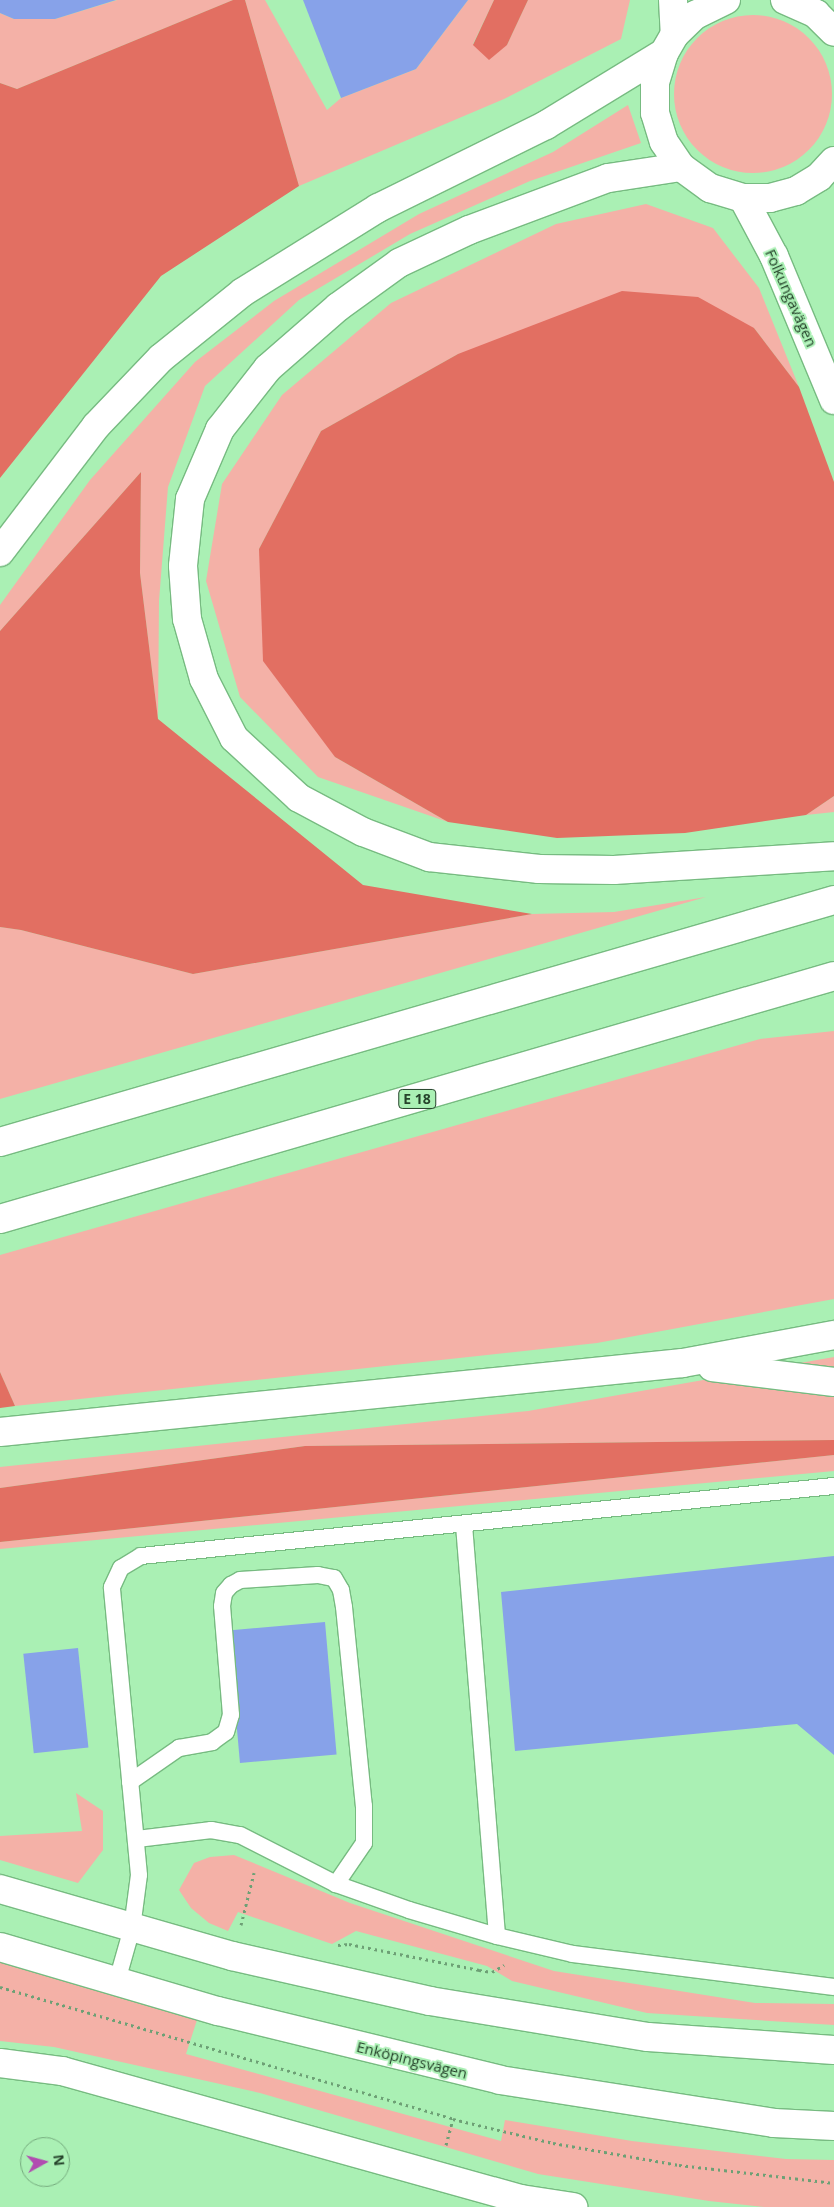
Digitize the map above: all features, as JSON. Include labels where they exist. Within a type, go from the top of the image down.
[{"type":"main road","points":[[673,0],[669,44],[655,82],[655,113],[664,142],[681,167],[710,188],[743,198],[770,198],[796,191],[819,177],[834,162]]},
{"type":"main road","points":[[0,552],[96,426],[161,358],[243,292],[370,213],[546,125],[669,44],[695,15],[726,0]]},
{"type":"main road","points":[[785,0],[828,20]]},
{"type":"main road","points":[[681,167],[608,178],[469,230],[400,264],[338,307],[268,368],[220,429],[190,499],[183,566],[187,619],[204,679],[234,738],[299,798],[363,832],[421,854],[539,869],[614,870],[834,856]]},
{"type":"main road","name":"Folkungavägen","points":[[743,198],[774,256],[834,400]]},
{"type":"main road","points":[[0,1142],[834,900]]},
{"type":"main road","name":"E 18","points":[[0,1219],[834,976]]},
{"type":"main road","points":[[0,1432],[683,1363],[834,1335]]},
{"type":"main road","points":[[683,1363],[834,1382]]},
{"type":"main road","points":[[0,1889],[257,1962],[511,2015],[648,2037],[834,2050]]},
{"type":"main road","name":"Enköpingsvägen","points":[[0,1947],[218,2011],[500,2080],[774,2123],[834,2126]]},
{"type":"main road","points":[[0,2063],[62,2071],[521,2199],[573,2207]]},
{"type":"lane","points":[[117,1981],[132,1928],[139,1875],[112,1587],[121,1568],[141,1556],[464,1525],[834,1486]]},
{"type":"lane","points":[[464,1525],[497,1936]]},
{"type":"lane","points":[[130,1782],[179,1748],[212,1742],[226,1732],[231,1715],[222,1606],[224,1594],[231,1585],[240,1580],[318,1574],[334,1578],[341,1590],[344,1608],[364,1806],[364,1843],[336,1884]]},
{"type":"lane","points":[[137,1839],[211,1830],[240,1835],[336,1884],[409,1910],[497,1936],[573,1954],[834,1988]]},
{"type":"path","points":[[240,1927],[249,1929]]},
{"type":"path","points":[[333,1946],[349,1944],[492,1972],[507,1963],[514,1940]]},
{"type":"path","points":[[0,1987],[453,2119],[553,2143],[679,2166],[834,2183]]},
{"type":"shaded area","points":[[117,0],[233,0],[17,89],[0,83],[0,13],[14,19],[55,19]]},
{"type":"shaded area","points":[[233,0],[245,0],[299,186],[161,276],[0,478],[0,83],[17,89]]},
{"type":"shaded area","points":[[245,0],[265,0],[327,110],[341,98],[416,69],[468,0],[494,0],[473,44],[507,45],[528,0],[630,0],[621,39],[504,99],[299,186]]},
{"type":"shaded area","points":[[494,0],[528,0],[507,45],[489,60],[473,45]]},
{"type":"shaded area","points":[[761,15],[776,18],[790,24],[809,38],[819,50],[829,71],[832,94],[829,117],[819,138],[809,150],[797,160],[776,170],[761,173],[745,173],[730,170],[709,160],[687,138],[675,109],[674,86],[677,71],[687,50],[709,28],[738,16]]},
{"type":"shaded area","points":[[628,105],[641,143],[530,181],[410,234],[299,300],[205,386],[168,487],[159,601],[158,719],[140,573],[141,472],[0,631],[0,605],[90,480],[195,362],[274,301],[419,214],[553,152]]},
{"type":"shaded area","points":[[646,204],[713,228],[759,288],[799,387],[754,328],[458,354],[321,431],[259,549],[335,757],[448,822],[318,777],[240,697],[206,581],[222,484],[282,395],[391,303],[556,224]]},
{"type":"shaded area","points":[[622,291],[698,297],[754,328],[799,387],[834,482],[834,796],[806,815],[685,833],[557,838],[448,822],[335,757],[263,661],[259,549],[321,431],[458,354]]},
{"type":"shaded area","points":[[141,472],[140,573],[158,719],[363,885],[532,914],[193,974],[21,930],[0,927],[0,631]]},
{"type":"shaded area","points":[[834,796],[834,812],[806,815]]},
{"type":"shaded area","points":[[706,897],[0,1099],[0,927],[21,930],[193,974],[532,914],[614,912]]},
{"type":"shaded area","points":[[834,1031],[834,1299],[597,1343],[15,1406],[0,1372],[0,1255],[760,1039]]},
{"type":"shaded area","points":[[834,1357],[834,1440],[305,1446],[0,1488],[0,1467],[528,1411]]},
{"type":"shaded area","points":[[0,1372],[15,1406],[0,1408]]},
{"type":"shaded area","points":[[834,1440],[834,1455],[0,1542],[0,1488],[305,1446]]},
{"type":"shaded area","points":[[834,1455],[834,1471],[0,1549],[0,1542]]},
{"type":"shaded area","points":[[76,1793],[103,1811],[103,1850],[78,1883],[0,1860],[0,1836],[82,1831]]},
{"type":"shaded area","points":[[234,1855],[350,1903],[554,1971],[755,2003],[834,2004],[834,2025],[647,2013],[512,1981],[487,1966],[356,1931],[332,1944],[238,1912],[228,1931],[209,1923],[191,1908],[179,1890],[194,1863],[210,1857]]},
{"type":"shaded area","points":[[0,1962],[197,2020],[186,2054],[501,2141],[505,2120],[632,2141],[786,2159],[834,2160],[834,2207],[764,2207],[709,2201],[538,2174],[260,2093],[54,2047],[0,2041]]},
{"type":"building","points":[[0,0],[116,0],[55,19],[14,19],[0,13]]},
{"type":"building","points":[[303,0],[468,0],[416,69],[341,98]]},
{"type":"building","points":[[834,1556],[834,1755],[797,1724],[515,1751],[501,1592]]},
{"type":"building","points":[[325,1622],[337,1754],[240,1763],[228,1630]]},
{"type":"building","points":[[78,1648],[88,1747],[34,1753],[23,1654]]}]
